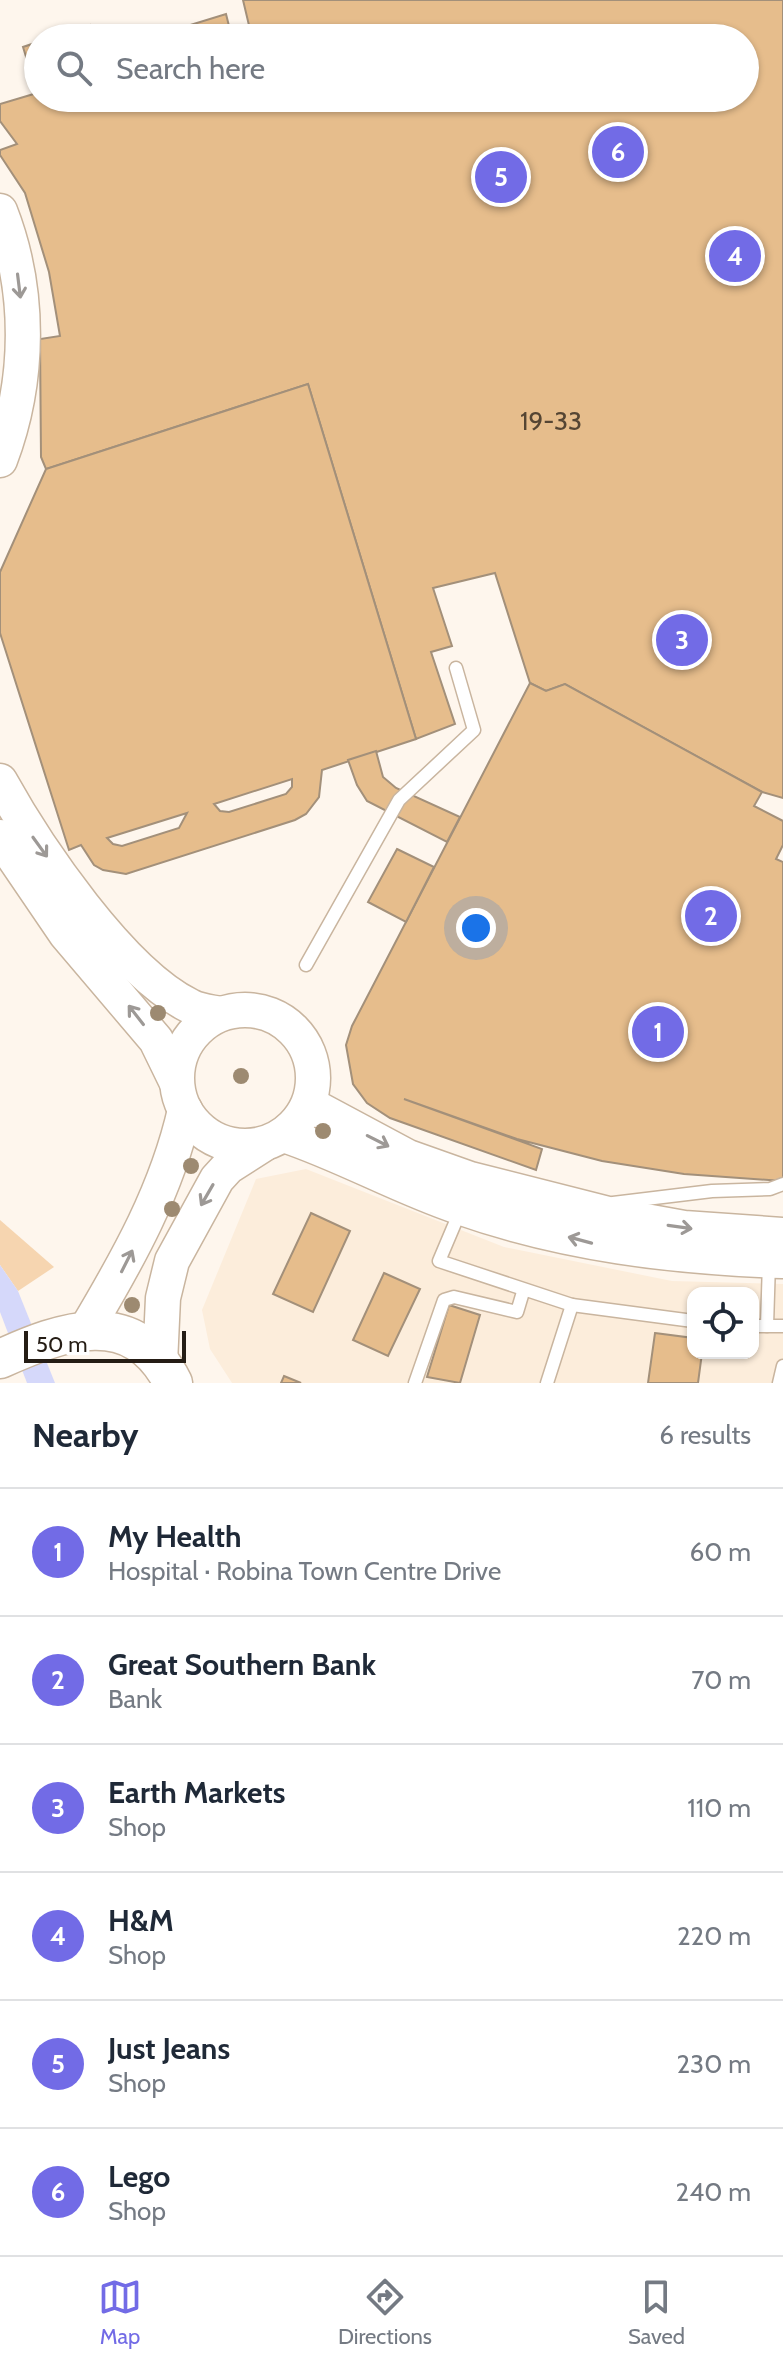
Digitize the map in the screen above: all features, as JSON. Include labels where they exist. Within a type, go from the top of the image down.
[{"type":"main road","points":[[2,1358],[71,1332],[130,1340],[166,1373]]},
{"type":"street","points":[[0,211],[20,285],[23,336],[15,413],[0,460]]},
{"type":"street","points":[[0,312],[0,361]]},
{"type":"street","points":[[0,781],[27,830],[89,913],[169,993],[193,1008],[220,1014]]},
{"type":"street","points":[[0,837],[66,934],[156,1040],[180,1096],[199,1129],[219,1141],[241,1147],[274,1140],[465,1194],[603,1247],[678,1257],[776,1248]]},
{"type":"street","points":[[71,1332],[130,1257],[176,1147],[179,1060],[187,1040],[202,1025],[220,1014],[248,1009],[295,1030],[307,1045],[313,1064],[314,1084],[309,1104],[299,1121],[228,1167],[217,1179],[172,1261],[163,1298],[166,1373]]},
{"type":"street","points":[[309,1104],[408,1157],[465,1194],[578,1206],[776,1248]]},
{"type":"lane","points":[[306,965],[399,800],[474,730],[456,668]]},
{"type":"lane","points":[[578,1206],[712,1191],[770,1189],[783,1184]]},
{"type":"lane","points":[[465,1194],[439,1261],[523,1292],[572,1305],[687,1320]]},
{"type":"lane","points":[[767,1326],[776,1248]]},
{"type":"lane","points":[[415,1383],[444,1300],[454,1297],[517,1312],[523,1292]]},
{"type":"lane","points":[[547,1383],[572,1305]]},
{"type":"lane","points":[[759,1326],[783,1326]]},
{"type":"lane","points":[[779,1383],[783,1366]]},
{"type":"shaded area","points":[[306,1169],[504,1247],[672,1281],[783,1284],[783,1383],[232,1383],[210,1349],[202,1310],[256,1179]]},
{"type":"shaded area","points":[[0,1220],[54,1267],[18,1291],[0,1265]]},
{"type":"water","points":[[0,1265],[18,1291],[55,1383],[27,1383],[0,1312]]},
{"type":"building","points":[[243,0],[783,0],[783,798],[762,792],[565,684],[546,691],[530,683],[495,573],[433,588],[452,646],[431,652],[455,724],[416,739],[308,384],[46,469],[41,457],[40,339],[60,336],[49,272],[25,193],[0,155],[0,150],[17,144],[0,121],[0,104],[24,97],[24,112],[759,112],[759,24],[249,24]]},
{"type":"building","points":[[226,14],[228,24],[194,24]]},
{"type":"building","points":[[308,384],[416,739],[322,770],[319,797],[306,814],[295,820],[126,874],[94,865],[81,845],[69,850],[0,633],[0,572],[46,469]],"holes":[[[292,779],[292,787],[286,794],[229,812],[220,811],[214,804]],[[187,813],[179,828],[122,846],[113,844],[107,838]]]},
{"type":"building","points":[[530,683],[546,691],[565,684],[762,792],[754,806],[783,821],[783,845],[776,859],[783,862],[783,1181],[684,1174],[602,1161],[517,1139],[404,1099],[542,1149],[536,1170],[390,1118],[367,1103],[353,1084],[346,1045],[352,1026]]},
{"type":"building","points":[[376,751],[383,777],[396,788],[460,817],[447,842],[367,801],[348,760]]},
{"type":"building","points":[[397,849],[434,867],[406,922],[368,902]]},
{"type":"building","points":[[311,1213],[350,1231],[313,1312],[273,1294]]},
{"type":"building","points":[[384,1273],[420,1289],[388,1356],[353,1340]]},
{"type":"building","points":[[449,1305],[480,1315],[460,1383],[427,1377]]},
{"type":"building","points":[[655,1333],[687,1337],[687,1359],[701,1359],[698,1383],[648,1383]]},
{"type":"building","points":[[284,1376],[301,1383],[281,1383]]},
{"type":"place","name":"Lego","points":[[618,152]]},
{"type":"place","name":"Just Jeans","points":[[501,177]]},
{"type":"place","name":"H&M","points":[[735,256]]},
{"type":"place","name":"Earth Markets","points":[[682,640]]},
{"type":"place","name":"Great Southern Bank","points":[[711,916]]},
{"type":"place","name":"My Health","points":[[658,1032]]}]
